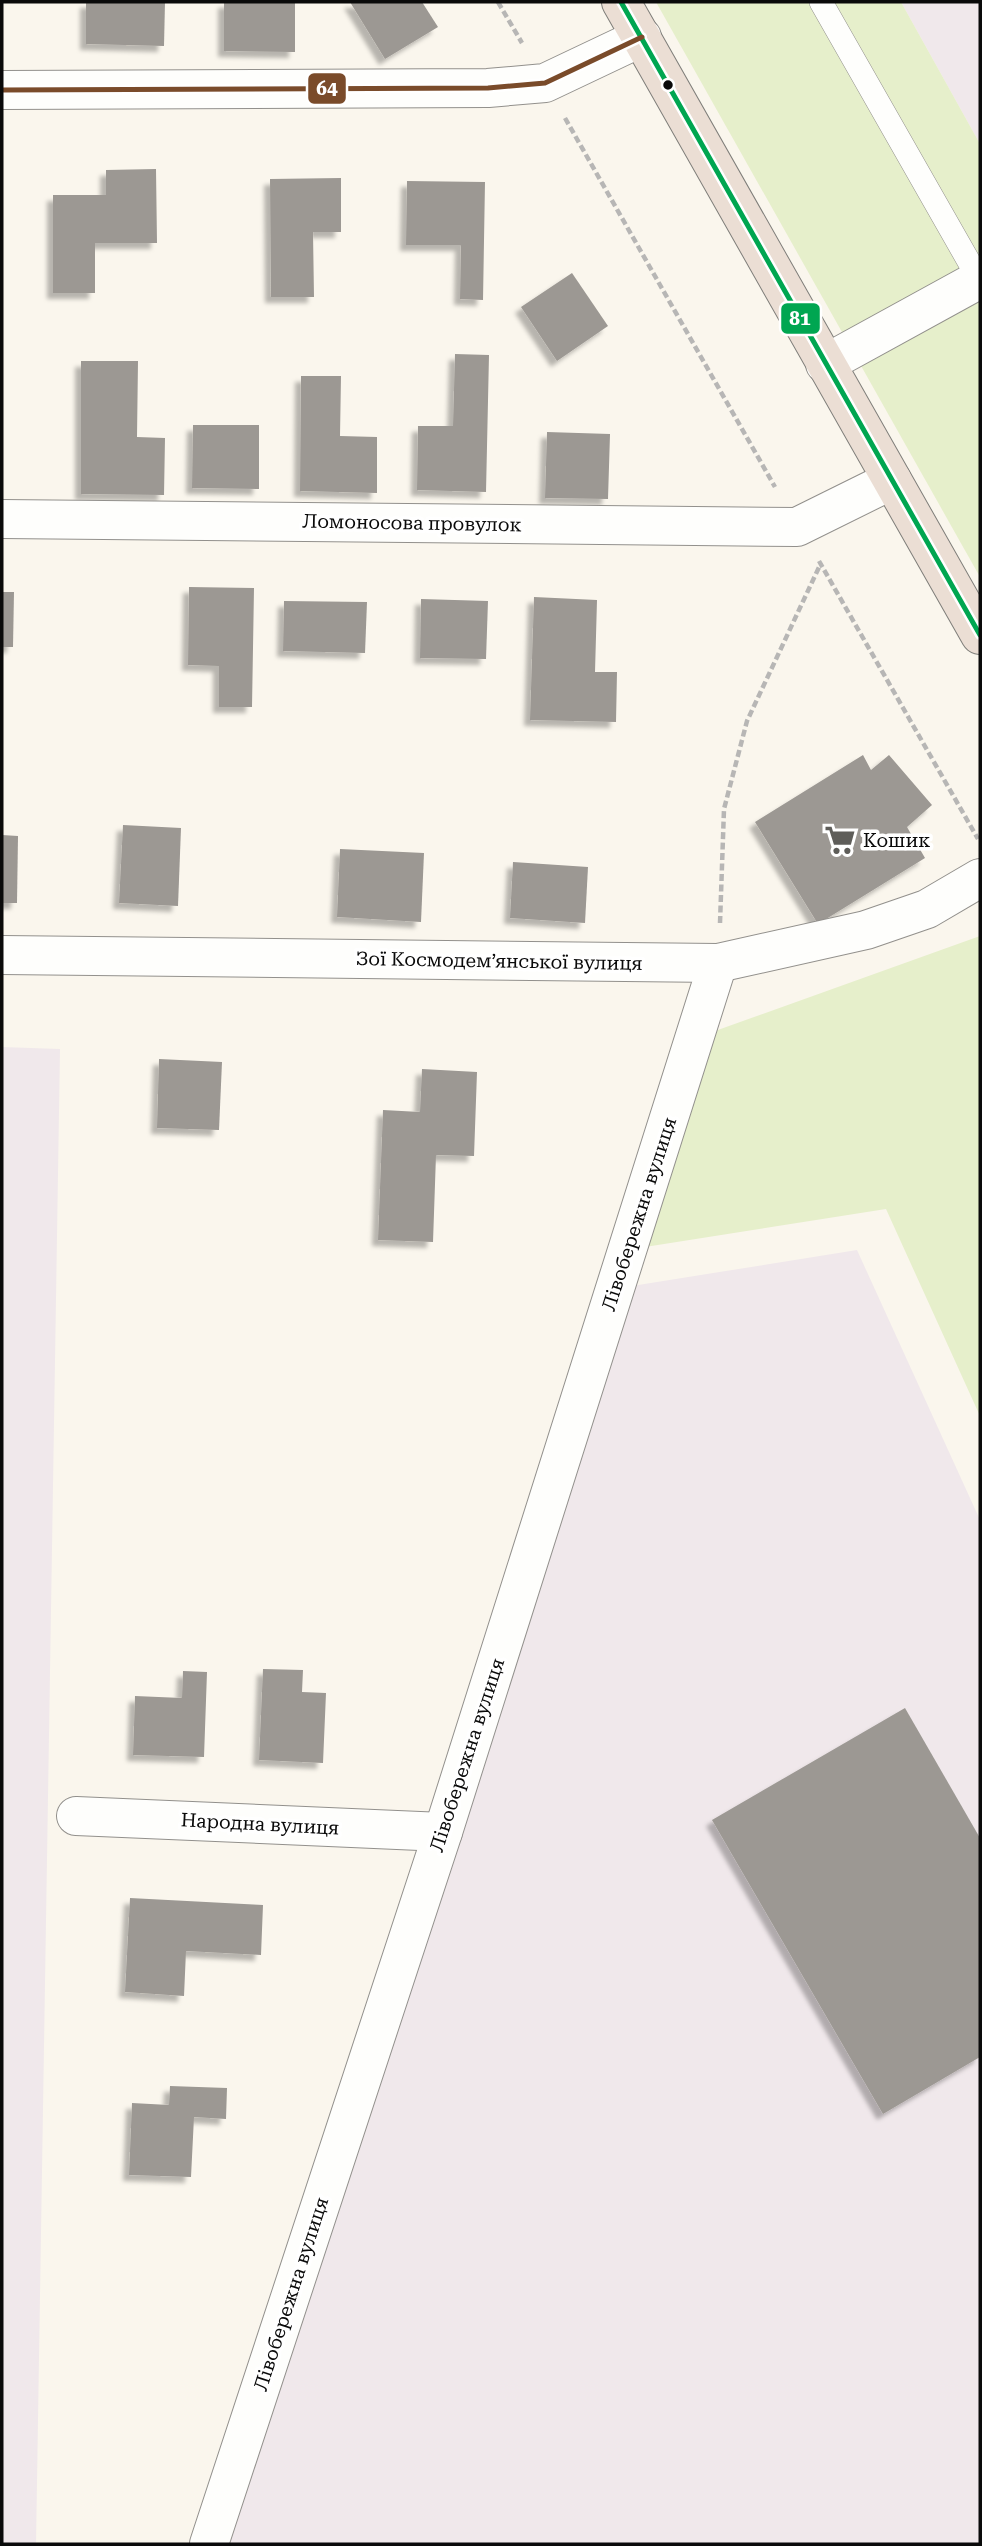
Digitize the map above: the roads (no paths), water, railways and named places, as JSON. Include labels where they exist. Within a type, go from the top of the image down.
[{"type":"highway","points":[[621,2],[980,635]]},
{"type":"street","points":[[2,90],[488,88],[545,83],[642,37]]},
{"type":"street","points":[[825,364],[980,280]]},
{"type":"street","name":"Ломоносова провулок","points":[[2,519],[809,522],[892,480]]},
{"type":"street","name":"Зої Космодем’янської вулиця","points":[[2,955],[718,963],[866,930],[927,909],[980,878]]},
{"type":"street","name":"Лівобережна вулиця","points":[[209,2544],[443,1832],[718,963]]},
{"type":"street","name":"Народна вулиця","points":[[76,1816],[443,1832]]},
{"type":"lane","points":[[821,2],[980,280]]},
{"type":"place","name":"Кошик","points":[[840,840]]}]
